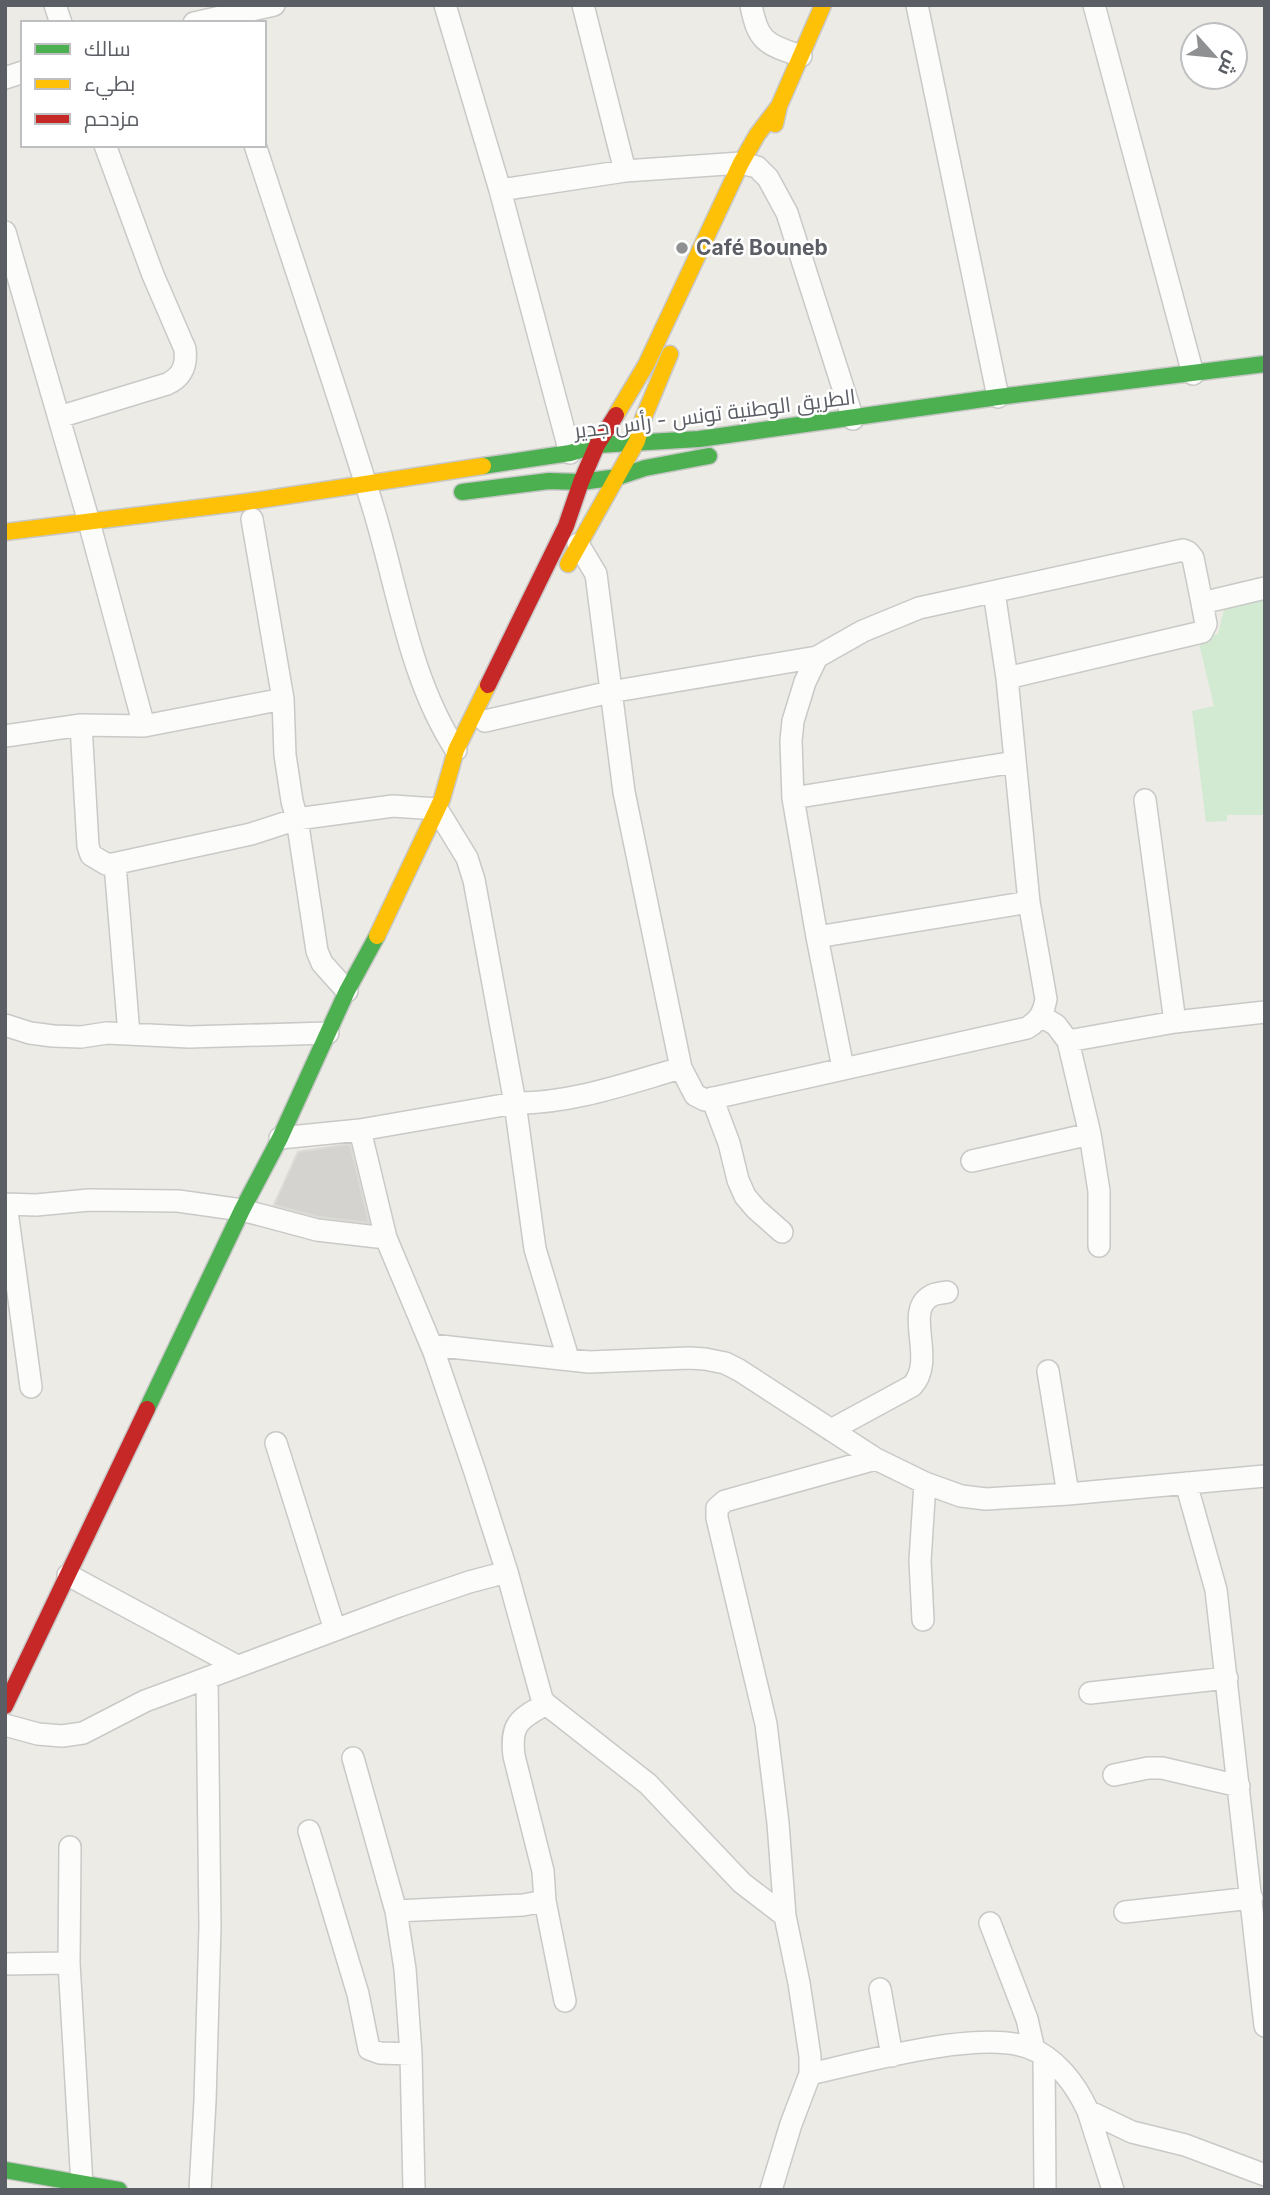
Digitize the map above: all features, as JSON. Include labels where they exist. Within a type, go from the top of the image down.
[{"type":"main road","points":[[439,804],[456,750],[566,526],[597,445],[646,365],[750,169],[757,135],[779,106],[823,5]]},
{"type":"main road","points":[[715,256],[742,199]]},
{"type":"main road","points":[[560,579],[637,441],[658,381],[675,344]]},
{"type":"main road","name":"الطريق الوطنية تونس - رأس جدير","points":[[5,533],[92,535],[370,499],[597,445],[699,439],[998,397],[1265,364]]},
{"type":"main road","name":"الطريق الوطنية تونس - رأس جدير","points":[[440,495],[549,481],[581,482],[618,477],[645,468],[723,454]]},
{"type":"main road","points":[[5,1706],[242,1210],[280,1138],[347,991],[384,922],[439,804],[461,769],[529,638]]},
{"type":"main road","points":[[5,2170],[119,2190]]},
{"type":"street","points":[[208,17],[274,5]]},
{"type":"street","points":[[445,5],[500,190],[570,453]]},
{"type":"street","points":[[583,5],[625,172]]},
{"type":"street","points":[[751,5],[755,25],[763,38],[801,56]]},
{"type":"street","points":[[917,5],[998,397]]},
{"type":"street","points":[[1094,5],[1193,374]]},
{"type":"street","points":[[59,417],[174,381],[186,362],[185,349],[153,275],[106,147]]},
{"type":"street","points":[[256,147],[370,499],[425,691],[456,750]]},
{"type":"street","points":[[500,190],[625,172],[750,169],[768,178],[787,213],[853,419]]},
{"type":"street","points":[[5,232],[144,726]]},
{"type":"street","points":[[252,519],[283,699],[285,755],[317,951],[322,963],[347,991]]},
{"type":"street","points":[[578,544],[596,574],[624,792],[681,1068],[695,1095],[705,1100],[1027,1028],[1041,1016],[1045,1005],[1045,992],[1029,902],[1007,678],[994,592]]},
{"type":"street","points":[[485,721],[610,692],[817,657],[863,631],[919,608],[1183,550],[1193,558],[1206,624],[1202,632],[1007,678]]},
{"type":"street","points":[[1202,603],[1265,588]]},
{"type":"street","points":[[817,657],[805,682],[793,721],[793,798],[843,1068]]},
{"type":"street","points":[[5,736],[81,725],[144,726],[283,699]]},
{"type":"street","points":[[81,725],[89,850],[102,862],[116,864],[251,834],[297,818],[393,806],[439,804],[467,858],[474,880],[515,1103],[535,1249],[568,1358]]},
{"type":"street","points":[[793,798],[1014,762]]},
{"type":"street","points":[[1145,800],[1175,1022]]},
{"type":"street","points":[[116,864],[130,1034]]},
{"type":"street","points":[[817,937],[1029,902]]},
{"type":"street","points":[[1068,1041],[1175,1022],[1265,1012]]},
{"type":"street","points":[[1041,1016],[1056,1025],[1068,1041],[1090,1134],[1099,1191],[1099,1246]]},
{"type":"street","points":[[5,1025],[30,1033],[53,1036],[130,1034],[190,1037],[328,1033]]},
{"type":"street","points":[[280,1138],[360,1130],[515,1103],[537,1104],[566,1099],[681,1068]]},
{"type":"street","points":[[712,1098],[745,1196],[782,1232]]},
{"type":"street","points":[[360,1130],[386,1238],[431,1345],[471,1460],[507,1573],[539,1692],[546,1704],[648,1784],[742,1883],[785,1916]]},
{"type":"street","points":[[971,1161],[1090,1134]]},
{"type":"street","points":[[31,1387],[6,1204],[36,1205],[89,1200],[178,1201],[242,1210],[317,1230],[386,1238]]},
{"type":"street","points":[[831,1430],[912,1386],[918,1379],[923,1361],[919,1315],[923,1303],[930,1296],[947,1292]]},
{"type":"street","points":[[431,1345],[589,1362],[689,1358],[725,1363],[876,1460],[961,1496],[986,1499],[1068,1494],[1265,1476]]},
{"type":"street","points":[[1048,1371],[1068,1494]]},
{"type":"street","points":[[276,1443],[335,1630]]},
{"type":"street","points":[[771,2190],[791,2123],[810,2074],[810,2056],[785,1916],[778,1823],[766,1724],[717,1518],[717,1508],[725,1501],[876,1460]]},
{"type":"street","points":[[923,1620],[920,1561],[925,1483]]},
{"type":"street","points":[[1186,1483],[1216,1590],[1265,2026]]},
{"type":"street","points":[[5,1725],[38,1734],[62,1736],[83,1733],[145,1701],[237,1666],[469,1582],[507,1573]]},
{"type":"street","points":[[68,1575],[237,1666]]},
{"type":"street","points":[[200,2190],[210,1927],[207,1678]]},
{"type":"street","points":[[1090,1693],[1227,1678]]},
{"type":"street","points":[[546,1704],[518,1723],[512,1740],[542,1871],[545,1901],[565,2001]]},
{"type":"street","points":[[354,1758],[396,1911],[405,1969],[411,2054],[414,2190]]},
{"type":"street","points":[[1114,1775],[1162,1768],[1239,1786]]},
{"type":"street","points":[[309,1831],[358,1994],[368,2046],[376,2052],[411,2054]]},
{"type":"street","points":[[70,1847],[69,1963],[82,2185]]},
{"type":"street","points":[[1125,1912],[1252,1898]]},
{"type":"street","points":[[396,1911],[523,1905],[545,1901]]},
{"type":"street","points":[[990,1923],[1039,2053],[1045,2190]]},
{"type":"street","points":[[5,1965],[69,1963]]},
{"type":"street","points":[[880,1989],[892,2056]]},
{"type":"street","points":[[810,2074],[952,2045],[990,2043],[1024,2046],[1039,2053],[1078,2090],[1088,2111],[1113,2190]]},
{"type":"street","points":[[1088,2111],[1132,2132],[1185,2146],[1265,2175]]},
{"type":"green space","points":[[1265,600],[1265,815],[1227,815],[1227,821],[1206,822],[1192,711],[1214,706],[1198,639],[1218,634],[1224,610]]},
{"type":"building","points":[[350,1144],[369,1223],[319,1217],[274,1205],[298,1152]]},
{"type":"traffic: fast","points":[[483,466],[570,453],[597,445],[699,439],[998,397],[1265,364]]},
{"type":"traffic: fast","points":[[462,492],[549,481],[581,482],[618,477],[645,468],[709,456]]},
{"type":"traffic: fast","points":[[147,1409],[242,1210],[280,1138],[347,991],[377,936]]},
{"type":"traffic: fast","points":[[5,2170],[119,2190]]},
{"type":"traffic: slow","points":[[775,124],[779,106],[823,5]]},
{"type":"traffic: slow","points":[[616,415],[646,365],[741,163],[757,135],[779,106]]},
{"type":"traffic: slow","points":[[568,564],[637,441],[643,419],[670,354]]},
{"type":"traffic: slow","points":[[5,532],[246,502],[483,466]]},
{"type":"traffic: slow","points":[[377,936],[442,799],[456,750],[488,685]]},
{"type":"traffic: jam","points":[[488,685],[566,526],[597,445],[616,415]]},
{"type":"traffic: jam","points":[[5,1706],[147,1409]]},
{"type":"place","name":"Café Bouneb","points":[[682,248]]}]
